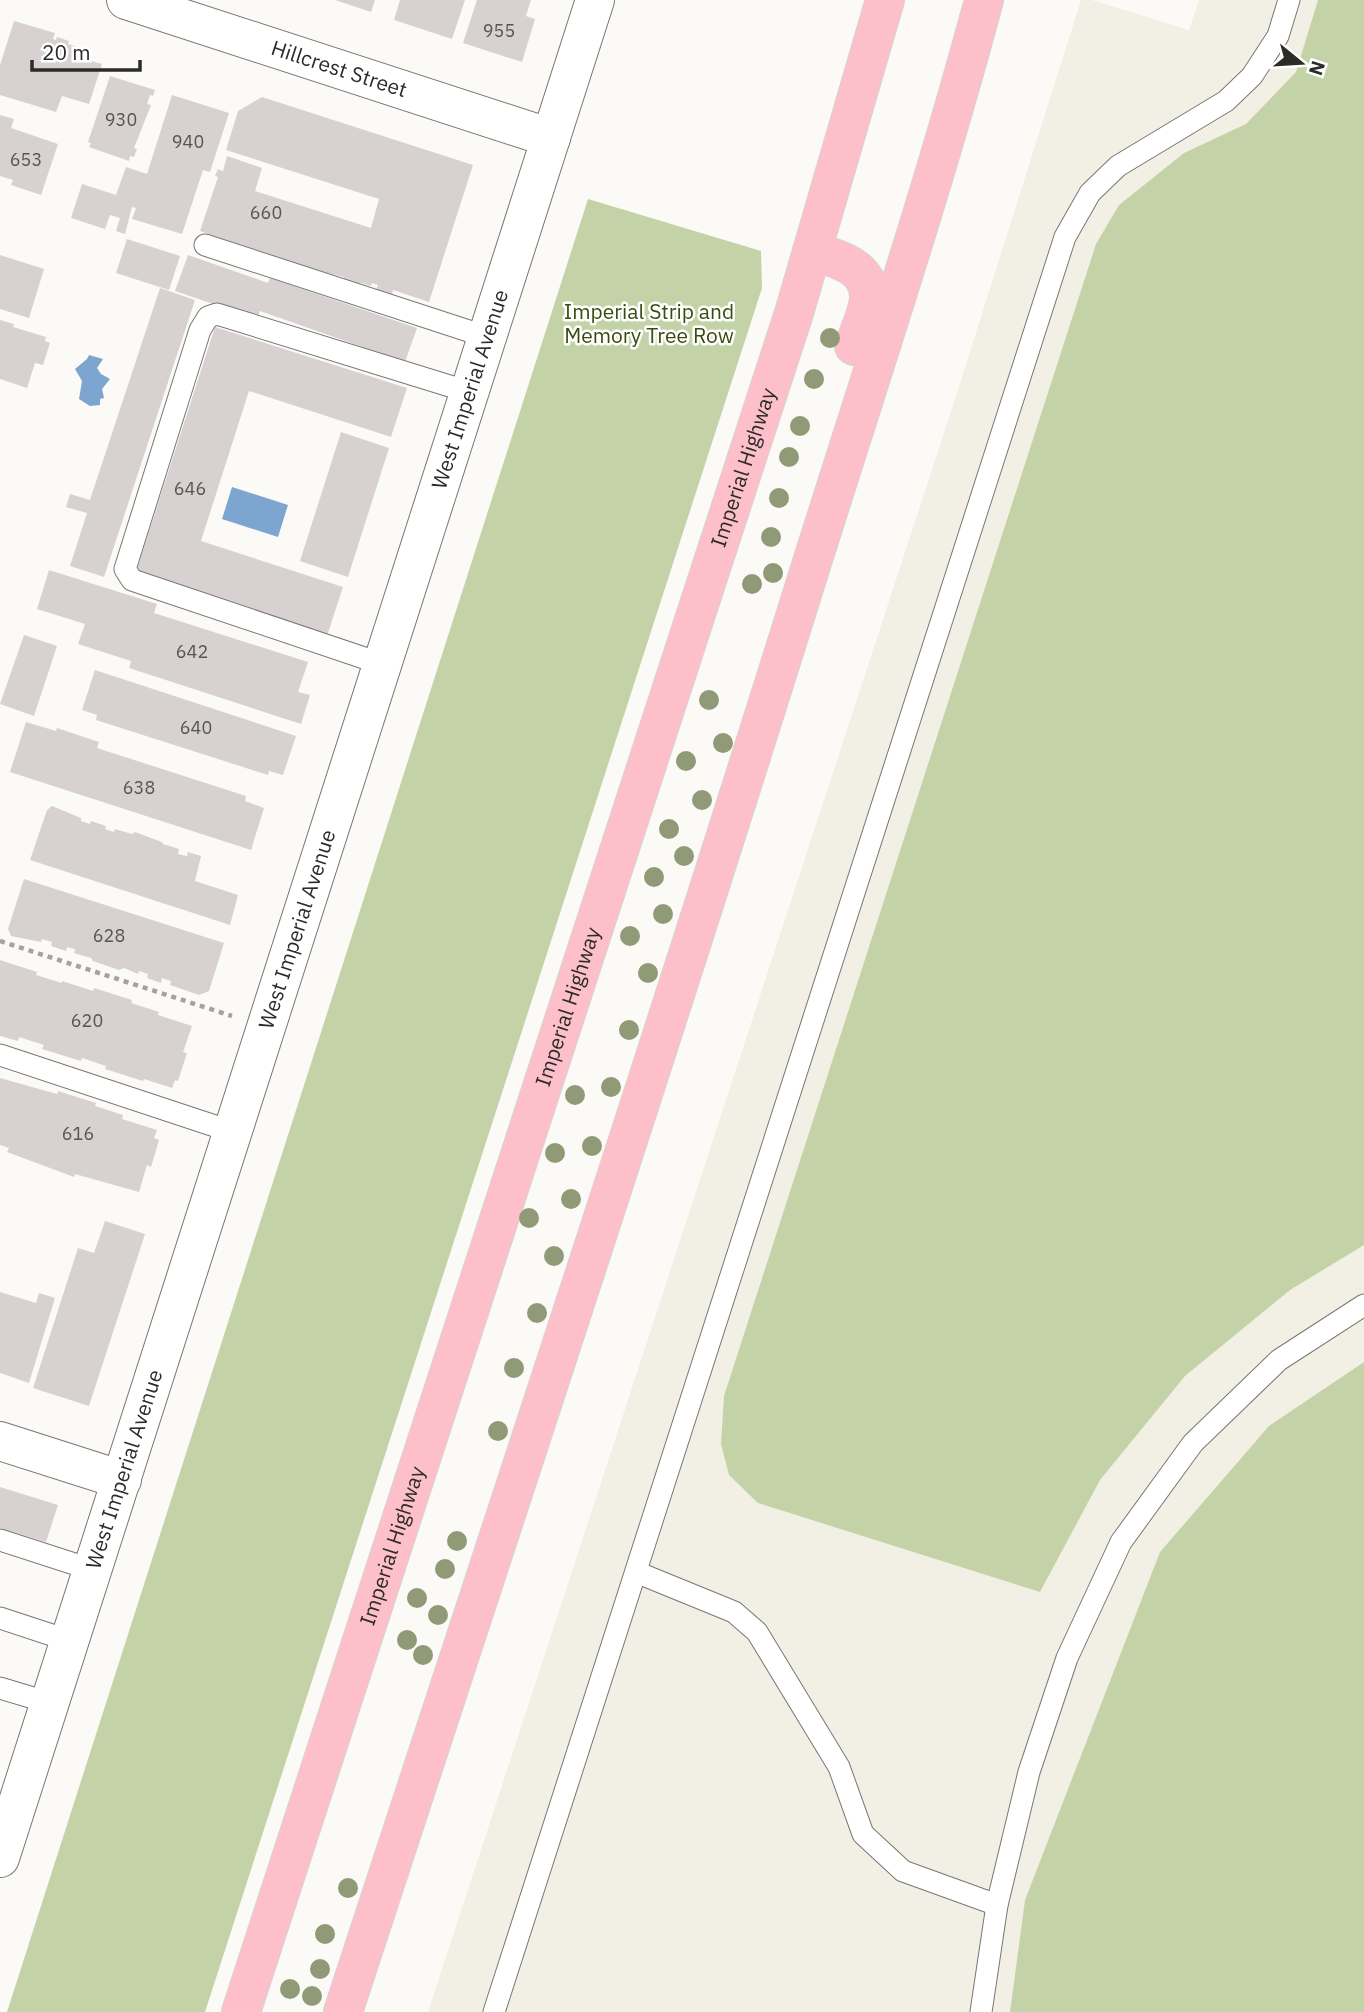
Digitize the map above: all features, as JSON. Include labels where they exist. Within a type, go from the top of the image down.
[{"type":"main road","name":"Imperial Highway","points":[[241,2012],[813,251],[885,0]]},
{"type":"main road","points":[[343,2012],[697,931],[832,497],[858,422],[959,93],[984,0]]},
{"type":"main road","points":[[813,251],[844,260],[863,277],[869,298],[820,461],[832,497]]},
{"type":"street","name":"Hillcrest Street","points":[[126,0],[551,138]]},
{"type":"street","name":"West Imperial Avenue","points":[[0,1858],[595,0]]},
{"type":"street","points":[[0,1441],[122,1480]]},
{"type":"lane","points":[[494,2012],[1065,237],[1090,193],[1118,166],[1226,101],[1252,76],[1278,36],[1289,0]]},
{"type":"lane","points":[[205,245],[487,337]]},
{"type":"lane","points":[[382,664],[132,580],[125,569],[200,330],[208,317],[217,314],[469,393]]},
{"type":"lane","points":[[0,1055],[233,1132]]},
{"type":"lane","points":[[981,2012],[996,1905],[1029,1772],[1067,1658],[1121,1542],[1203,1434],[1279,1360],[1364,1305]]},
{"type":"lane","points":[[0,1541],[93,1570]]},
{"type":"lane","points":[[636,1572],[734,1612],[757,1632],[839,1767],[863,1834],[903,1871],[996,1905]]},
{"type":"lane","points":[[0,1618],[70,1641]]},
{"type":"lane","points":[[0,1688],[50,1703]]},
{"type":"path","points":[[0,941],[208,1009]]},
{"type":"shaded area","points":[[1081,0],[1092,0],[1189,30],[1199,0],[1364,0],[1364,2012],[428,2012],[957,393]]},
{"type":"green space","points":[[1318,0],[1364,0],[1364,1245],[1290,1290],[1185,1376],[1100,1480],[1040,1592],[758,1503],[729,1475],[721,1444],[724,1396],[1096,244],[1119,205],[1184,153],[1246,124],[1296,72]]},
{"type":"green space","name":"Imperial Strip and Memory Tree Row","points":[[588,199],[761,251],[762,288],[205,2012],[7,2012]]},
{"type":"green space","points":[[1364,1362],[1364,2012],[1010,2012],[1025,1900],[1160,1552],[1269,1426]]},
{"type":"water","points":[[89,355],[103,359],[97,368],[110,379],[102,389],[104,398],[100,399],[100,405],[90,406],[79,399],[82,381],[75,369]]},
{"type":"water","points":[[232,487],[288,505],[278,537],[222,519]]},
{"type":"building","points":[[335,0],[375,0],[371,12]]},
{"type":"building","points":[[400,0],[465,0],[452,39],[394,20]]},
{"type":"building","points":[[477,0],[531,0],[526,16],[535,19],[522,62],[463,43]]},
{"type":"building","points":[[14,21],[55,33],[53,39],[56,40],[57,37],[69,41],[68,44],[77,47],[74,56],[102,64],[89,104],[62,96],[56,112],[0,95],[0,65]]},
{"type":"building","points":[[110,76],[155,90],[147,104],[151,105],[134,148],[137,149],[129,161],[89,147],[91,143],[88,142]]},
{"type":"building","points":[[172,95],[229,113],[210,172],[203,170],[182,234],[132,219],[136,208],[132,207],[125,234],[116,231],[120,218],[110,215],[105,229],[71,218],[82,184],[116,195],[126,167],[147,174]]},
{"type":"building","points":[[262,97],[473,165],[429,302],[393,290],[391,299],[375,293],[378,285],[360,285],[343,279],[344,277],[311,269],[200,231],[218,177],[215,176],[218,169],[223,171],[227,156],[262,168],[255,191],[371,228],[379,199],[226,150],[238,111]]},
{"type":"building","points":[[0,115],[14,119],[11,128],[58,144],[41,195],[11,185],[13,180],[0,176]]},
{"type":"building","points":[[127,239],[180,256],[169,290],[116,273]]},
{"type":"building","points":[[0,255],[44,269],[29,318],[0,309]]},
{"type":"building","points":[[188,255],[268,283],[270,278],[417,328],[405,362],[260,311],[257,319],[175,291]]},
{"type":"building","points":[[160,288],[195,300],[104,577],[70,566],[87,513],[66,507],[70,494],[90,500]]},
{"type":"building","points":[[0,320],[46,337],[45,341],[50,343],[43,365],[35,363],[27,388],[0,379]]},
{"type":"building","points":[[215,327],[407,388],[391,437],[249,391],[201,541],[343,587],[327,636],[136,572]]},
{"type":"building","points":[[341,432],[389,448],[348,577],[300,561]]},
{"type":"building","points":[[49,570],[157,604],[154,613],[308,662],[298,692],[310,695],[301,724],[129,668],[131,661],[78,644],[85,624],[37,609]]},
{"type":"building","points":[[24,635],[57,646],[34,716],[0,704]]},
{"type":"building","points":[[95,670],[296,736],[283,775],[269,771],[268,775],[96,720],[97,715],[82,710]]},
{"type":"building","points":[[26,722],[56,731],[57,728],[99,742],[97,748],[246,796],[245,801],[264,808],[251,850],[10,772]]},
{"type":"building","points":[[52,806],[81,818],[81,821],[106,826],[105,829],[114,832],[115,829],[132,834],[135,832],[162,842],[179,849],[178,854],[187,856],[188,852],[201,856],[195,881],[238,895],[230,925],[30,860],[47,810]]},
{"type":"building","points":[[24,879],[224,943],[209,991],[199,995],[170,985],[171,981],[162,978],[161,983],[147,978],[148,974],[139,971],[138,974],[124,968],[119,970],[93,961],[74,953],[75,949],[67,947],[66,951],[51,946],[52,942],[42,939],[41,942],[11,936],[8,929]]},
{"type":"building","points":[[0,960],[62,983],[93,991],[94,988],[132,1000],[131,1003],[159,1012],[158,1015],[192,1026],[183,1052],[187,1053],[178,1081],[175,1080],[172,1088],[144,1079],[143,1081],[105,1069],[106,1066],[82,1058],[81,1061],[42,1049],[44,1045],[19,1037],[18,1041],[0,1036]]},
{"type":"building","points":[[0,1078],[96,1103],[95,1106],[123,1115],[122,1119],[157,1130],[154,1138],[159,1140],[151,1167],[147,1165],[139,1192],[75,1174],[74,1177],[7,1152],[9,1148],[0,1145]]},
{"type":"building","points":[[105,1221],[145,1234],[89,1406],[33,1388],[78,1248],[94,1253]]},
{"type":"building","points":[[0,1292],[36,1303],[39,1293],[55,1298],[29,1383],[0,1373]]},
{"type":"building","points":[[0,1487],[58,1505],[46,1542],[0,1528]]}]
